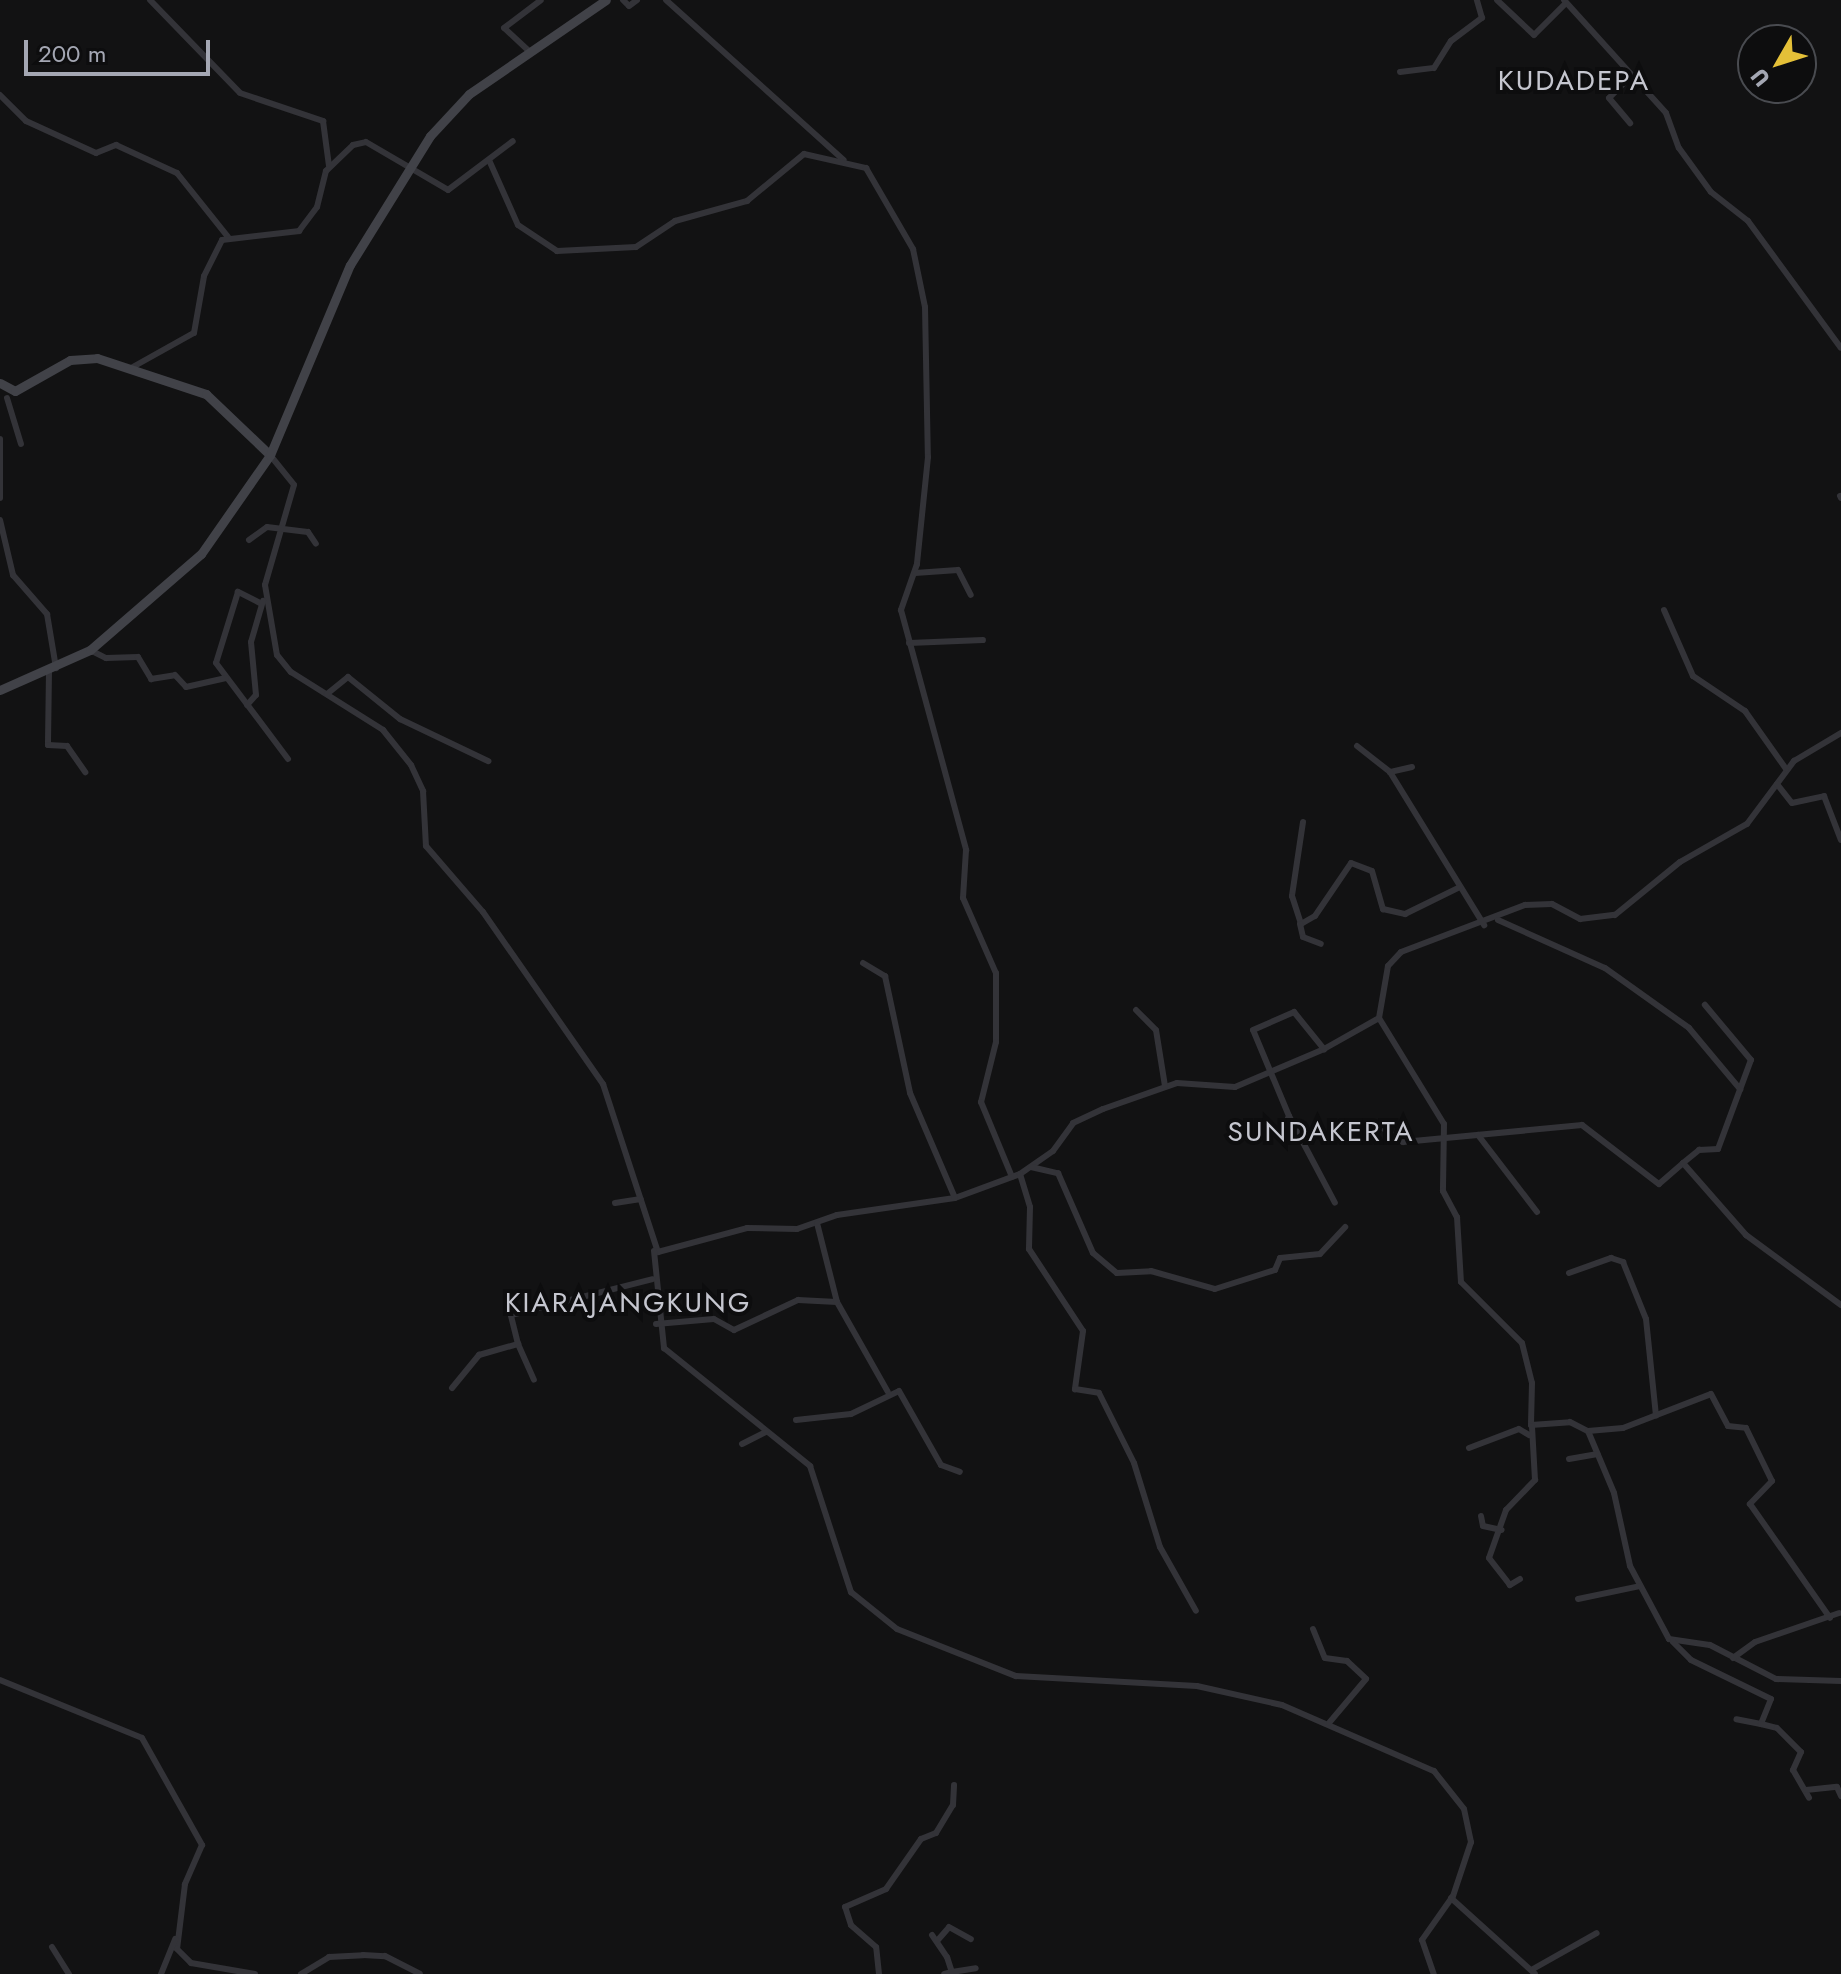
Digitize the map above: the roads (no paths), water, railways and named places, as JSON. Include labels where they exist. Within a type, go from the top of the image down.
[{"type":"main road","points":[[0,690],[52,670],[90,650],[201,554],[270,455],[346,274],[410,166],[464,98],[606,0]]},
{"type":"main road","points":[[0,383],[11,395],[82,356],[206,394],[270,455]]},
{"type":"street","points":[[150,0],[240,93],[323,121],[329,166],[317,207],[299,231],[228,237]]},
{"type":"street","points":[[530,52],[504,28],[541,0]]},
{"type":"street","points":[[623,0],[637,0]]},
{"type":"street","points":[[666,0],[844,160],[872,176],[921,279],[928,457],[915,573],[901,610],[966,850],[963,898],[996,973],[996,1042],[981,1102],[1012,1177]]},
{"type":"street","points":[[1400,72],[1434,68],[1451,41],[1482,18],[1477,0]]},
{"type":"street","points":[[1497,0],[1534,35],[1565,1],[1629,78],[1666,113],[1679,148],[1711,192],[1748,221],[1841,348]]},
{"type":"street","points":[[1629,78],[1609,101],[1630,123]]},
{"type":"street","points":[[0,95],[27,122],[96,153],[116,145],[177,173],[228,237]]},
{"type":"street","points":[[329,166],[364,141],[448,190],[513,141]]},
{"type":"street","points":[[489,160],[521,228],[557,251],[593,252],[636,247],[675,221],[745,202],[799,155],[844,160]]},
{"type":"street","points":[[124,371],[192,335],[204,276],[228,237]]},
{"type":"street","points":[[0,403],[11,395],[21,444]]},
{"type":"street","points":[[0,439],[0,498]]},
{"type":"street","points":[[247,705],[256,695],[251,642],[294,485],[270,455]]},
{"type":"street","points":[[0,520],[13,575],[47,614],[52,670],[48,745],[67,746],[85,772]]},
{"type":"street","points":[[249,540],[263,528],[280,528],[308,532],[316,544]]},
{"type":"street","points":[[915,573],[958,570],[971,595]]},
{"type":"street","points":[[288,759],[216,663],[236,596],[243,589],[263,602],[281,662],[394,739],[423,791],[426,846],[585,1052],[641,1199],[654,1251],[656,1324],[669,1355],[817,1476],[851,1592],[906,1635],[1006,1674],[1205,1687],[1329,1723],[1412,1757],[1452,1789],[1471,1842],[1451,1898],[1422,1940],[1434,1974]]},
{"type":"street","points":[[1664,610],[1693,676],[1745,711],[1786,769]]},
{"type":"street","points":[[909,643],[983,640]]},
{"type":"street","points":[[90,650],[106,658],[138,657],[149,679],[175,675],[185,687],[226,678]]},
{"type":"street","points":[[327,694],[348,677],[400,719],[488,761]]},
{"type":"street","points":[[654,1251],[747,1228],[817,1223],[955,1198],[1020,1174],[1031,1167],[1073,1123],[1165,1086],[1235,1087],[1324,1049],[1379,1018],[1394,956],[1541,903],[1580,919],[1615,915],[1680,862],[1747,824],[1786,769],[1841,733]]},
{"type":"street","points":[[1357,746],[1390,772],[1484,925]]},
{"type":"street","points":[[1390,772],[1412,767]]},
{"type":"street","points":[[1777,784],[1792,803],[1824,796],[1841,840]]},
{"type":"street","points":[[1303,822],[1292,896],[1303,937],[1321,944]]},
{"type":"street","points":[[1300,924],[1315,916],[1351,863],[1371,869],[1383,909],[1405,914],[1460,887]]},
{"type":"street","points":[[1498,920],[1605,968],[1689,1028],[1740,1089]]},
{"type":"street","points":[[863,963],[885,976],[910,1093],[955,1198]]},
{"type":"street","points":[[1363,1135],[1380,1126],[1403,1142],[1580,1124],[1659,1184],[1699,1149],[1716,1153],[1750,1054],[1705,1005]]},
{"type":"street","points":[[1136,1010],[1156,1030],[1165,1086]]},
{"type":"street","points":[[1324,1049],[1302,1016],[1281,1014],[1253,1030],[1266,1074],[1335,1203]]},
{"type":"street","points":[[1379,1018],[1429,1091],[1446,1138],[1443,1191],[1457,1217],[1460,1279],[1504,1333],[1522,1343],[1535,1480],[1506,1510],[1490,1563],[1510,1585],[1520,1579]]},
{"type":"street","points":[[1283,1129],[1289,1116]]},
{"type":"street","points":[[1478,1135],[1537,1212]]},
{"type":"street","points":[[1683,1163],[1746,1235],[1841,1305]]},
{"type":"street","points":[[1031,1167],[1058,1173],[1093,1253],[1119,1274],[1151,1271],[1215,1289],[1275,1270],[1280,1258],[1320,1254],[1345,1227]]},
{"type":"street","points":[[1020,1174],[1031,1253],[1083,1331],[1075,1389],[1099,1393],[1134,1463],[1160,1547],[1196,1611]]},
{"type":"street","points":[[615,1203],[641,1199]]},
{"type":"street","points":[[817,1223],[837,1302],[888,1392]]},
{"type":"street","points":[[1569,1273],[1611,1258],[1623,1262],[1646,1319],[1656,1415]]},
{"type":"street","points":[[534,1380],[518,1344],[511,1315],[653,1279]]},
{"type":"street","points":[[656,1324],[714,1319],[734,1330],[798,1300],[837,1302]]},
{"type":"street","points":[[452,1388],[479,1355],[518,1344]]},
{"type":"street","points":[[796,1420],[851,1414],[888,1392],[903,1394],[943,1468],[960,1472]]},
{"type":"street","points":[[1532,1426],[1570,1422],[1588,1431],[1623,1428],[1711,1394],[1728,1426],[1743,1425],[1772,1482],[1750,1504],[1818,1591],[1830,1618]]},
{"type":"street","points":[[1469,1448],[1519,1429],[1529,1435]]},
{"type":"street","points":[[1588,1431],[1640,1586],[1673,1642],[1691,1660],[1771,1699],[1761,1724]]},
{"type":"street","points":[[742,1444],[766,1432]]},
{"type":"street","points":[[1569,1459],[1598,1454]]},
{"type":"street","points":[[1481,1516],[1483,1526],[1502,1530]]},
{"type":"street","points":[[1578,1599],[1640,1586]]},
{"type":"street","points":[[1733,1658],[1755,1642],[1839,1613]]},
{"type":"street","points":[[1313,1629],[1325,1658],[1347,1661],[1366,1679],[1329,1723]]},
{"type":"street","points":[[1673,1642],[1705,1644],[1776,1679],[1841,1681]]},
{"type":"street","points":[[0,1680],[137,1734],[147,1745],[202,1845],[175,1939],[161,1974]]},
{"type":"street","points":[[1736,1719],[1761,1724],[1801,1752],[1793,1770],[1808,1794],[1837,1787],[1841,1796]]},
{"type":"street","points":[[879,1974],[876,1947],[851,1925],[845,1907],[886,1889],[921,1839],[936,1833],[953,1805],[954,1785]]},
{"type":"street","points":[[1451,1898],[1534,1971],[1597,1933]]},
{"type":"street","points":[[952,1972],[934,1938],[949,1927],[971,1939]]},
{"type":"street","points":[[175,1939],[191,1963],[255,1974]]},
{"type":"street","points":[[52,1947],[69,1974]]},
{"type":"street","points":[[301,1974],[329,1957],[349,1955],[385,1956],[420,1974]]},
{"type":"street","points":[[944,1974],[976,1968]]},
{"type":"district","name":"KUDADEPA","points":[[1574,81]]},
{"type":"district","name":"SUNDAKERTA","points":[[1321,1132]]},
{"type":"district","name":"KIARAJANGKUNG","points":[[628,1303]]}]
